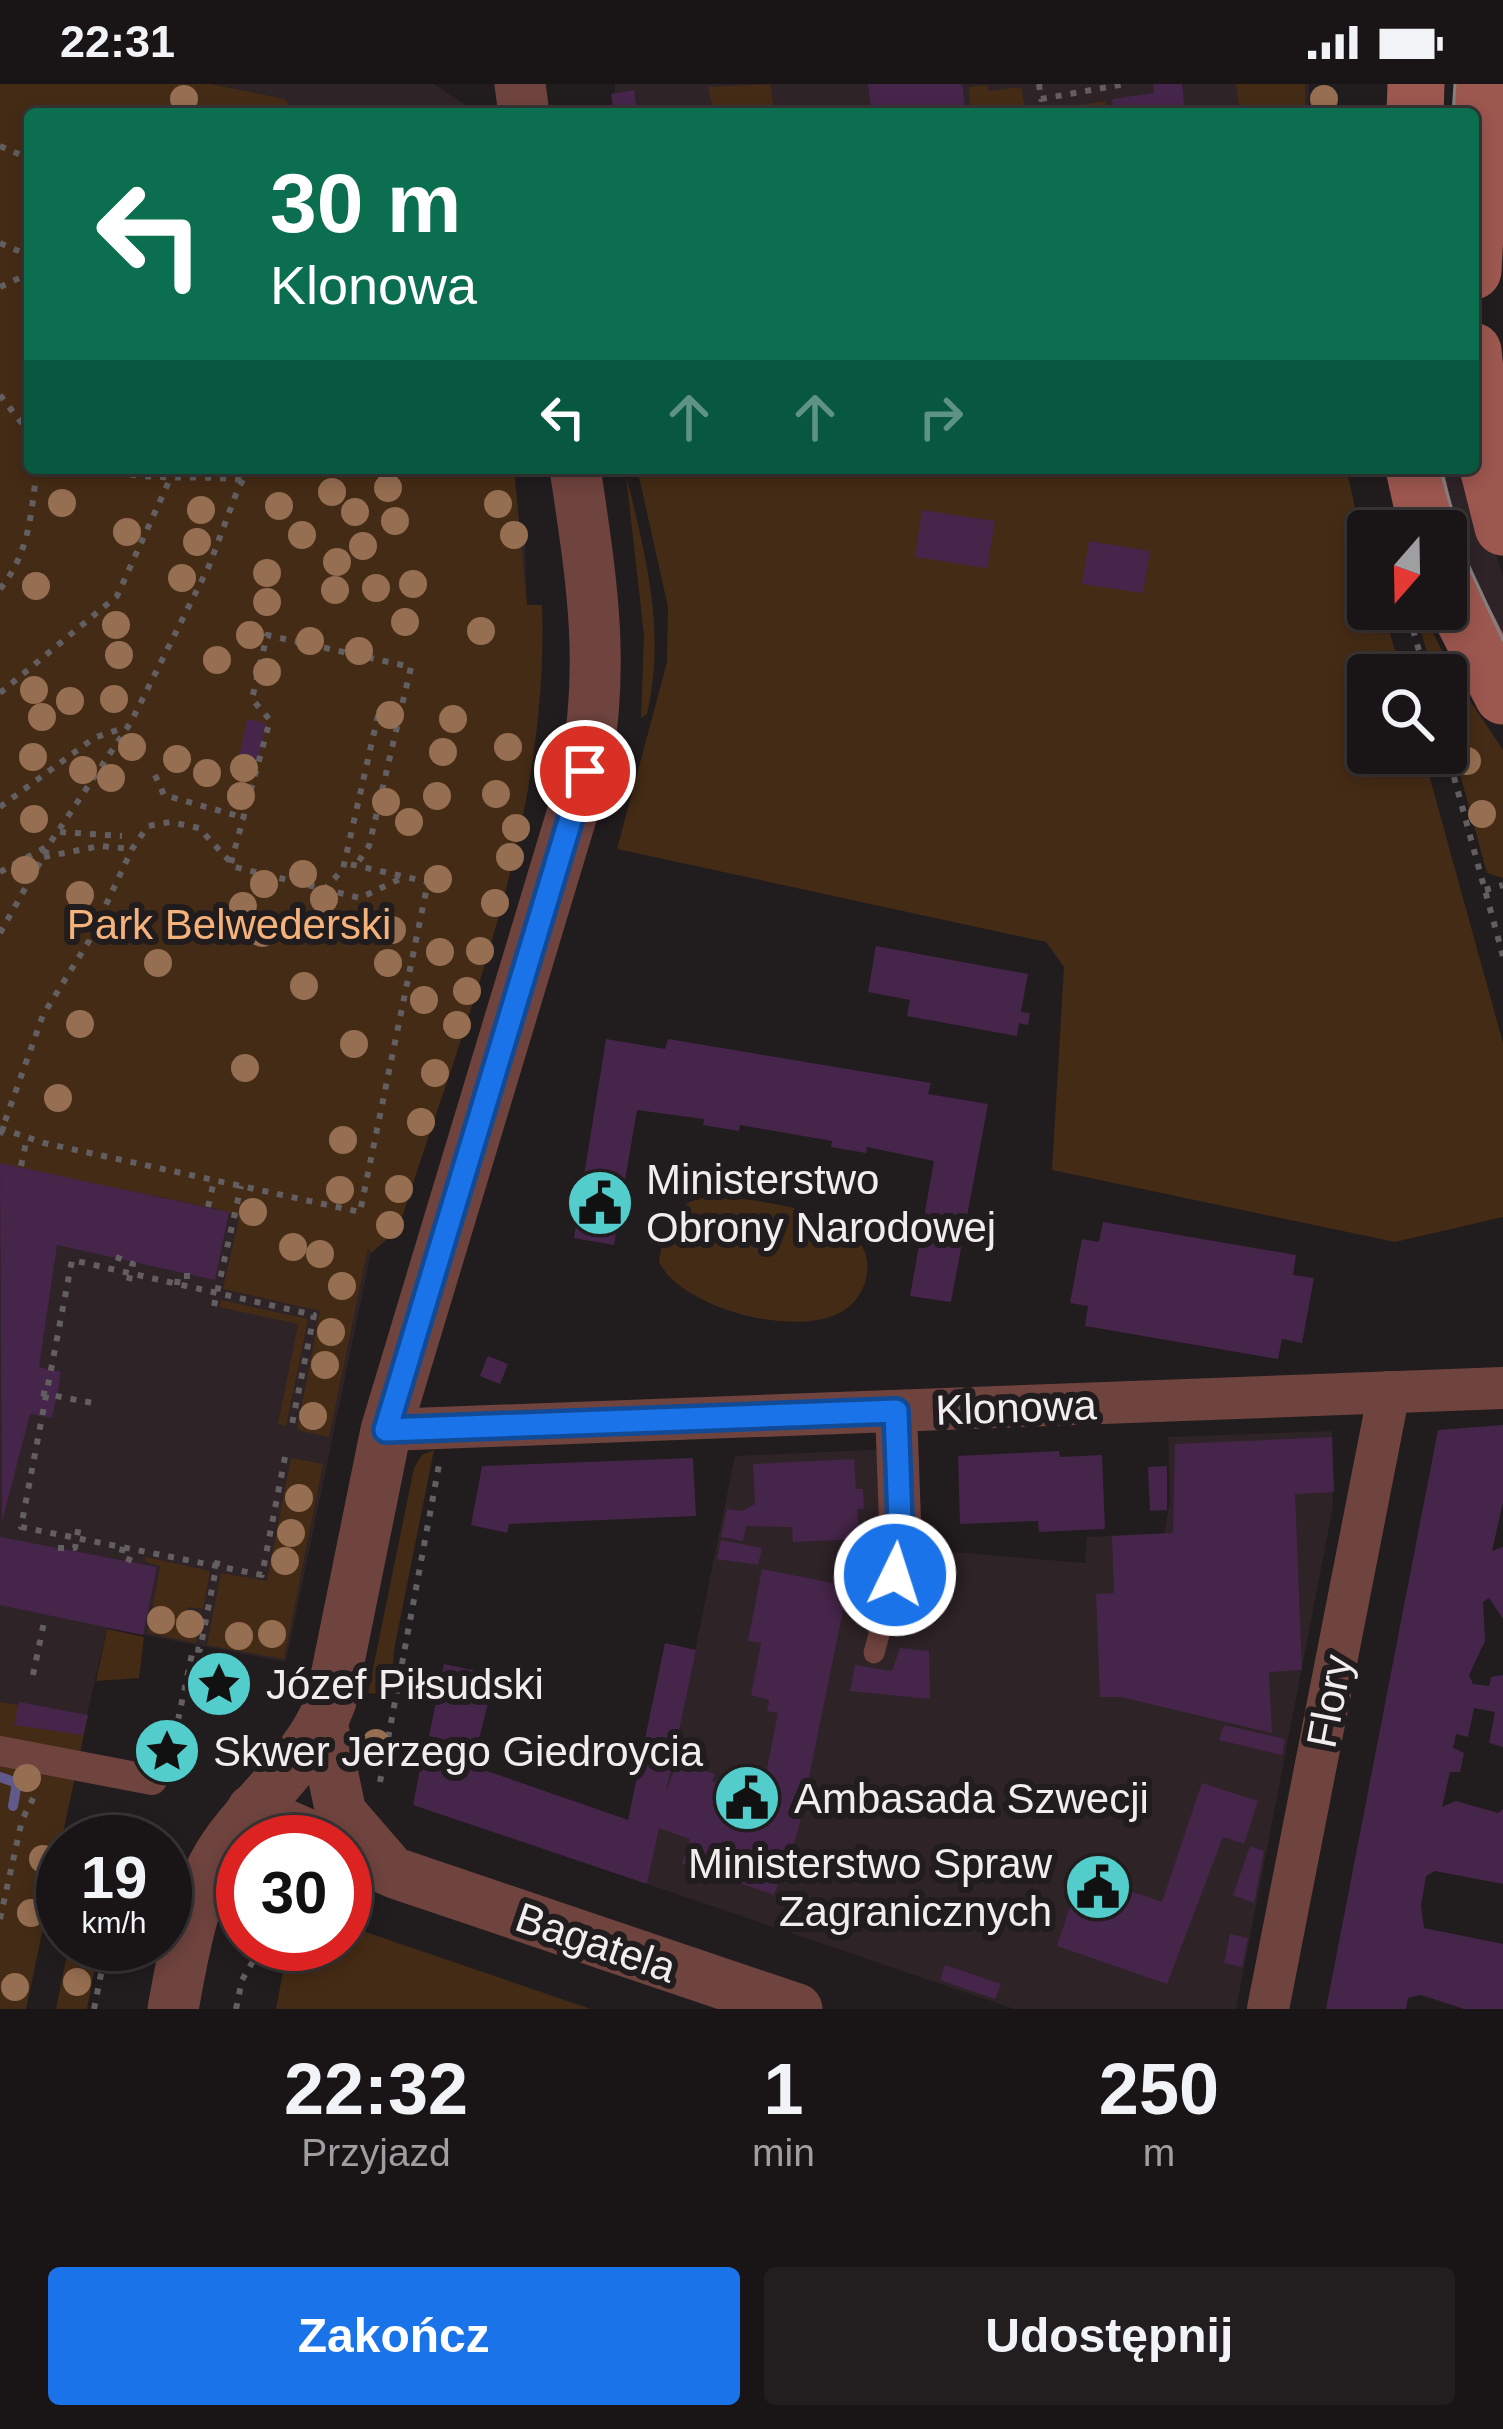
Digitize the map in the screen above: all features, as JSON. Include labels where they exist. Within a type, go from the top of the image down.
[{"type":"main road","points":[[1479,169],[1484,84]]},
{"type":"main road","points":[[1479,409],[1483,447],[1503,527]]},
{"type":"main road","points":[[1415,474],[1423,510]]},
{"type":"main road","points":[[1452,630],[1503,696]]},
{"type":"street","points":[[248,1815],[322,1723],[331,1701],[386,1430],[585,771],[594,723],[598,634],[576,474]]},
{"type":"street","name":"Klonowa","points":[[386,1430],[1503,1388]]},
{"type":"street","name":"Flory","points":[[1268,2009],[1389,1392]]},
{"type":"street","points":[[895,1575],[901,1548],[896,1411]]},
{"type":"street","points":[[322,1723],[341,1813],[351,1831],[395,1874]]},
{"type":"street","points":[[0,1751],[152,1780]]},
{"type":"street","points":[[252,1810],[263,1815]]},
{"type":"street","name":"Bagatela","points":[[372,1863],[797,2009]]},
{"type":"street","name":"Bagatela","points":[[372,1871],[395,1874]]},
{"type":"street","points":[[173,2009],[216,1903]]},
{"type":"lane","points":[[874,1653],[895,1575]]},
{"type":"path","points":[[1039,84],[1041,99],[1125,84]]},
{"type":"path","points":[[0,395],[24,426]]},
{"type":"path","points":[[0,589],[21,559],[31,529],[36,474]]},
{"type":"path","points":[[130,474],[159,480],[180,474]]},
{"type":"path","points":[[0,693],[117,596],[173,474]]},
{"type":"path","points":[[191,474],[242,480]]},
{"type":"path","points":[[0,933],[48,846],[127,728],[208,566],[247,474]]},
{"type":"path","points":[[231,863],[270,720],[252,699],[267,635],[410,668],[369,846],[356,866]]},
{"type":"path","points":[[324,890],[345,863],[379,711]]},
{"type":"path","points":[[0,807],[94,738],[121,725],[127,728]]},
{"type":"path","points":[[1453,774],[1503,956]]},
{"type":"path","points":[[155,775],[164,795],[245,818]]},
{"type":"path","points":[[345,863],[428,882],[360,1212],[1,1131],[31,1042],[102,918],[131,849],[148,826],[170,822],[199,827],[231,863],[324,890],[367,898],[404,877]]},
{"type":"path","points":[[60,832],[122,836]]},
{"type":"path","points":[[0,872],[48,846]]},
{"type":"path","points":[[44,856],[100,846],[131,849]]},
{"type":"path","points":[[1485,890],[1503,885]]},
{"type":"path","points":[[21,1166],[27,1138]]},
{"type":"path","points":[[208,1207],[214,1180]]},
{"type":"path","points":[[214,1306],[241,1186]]},
{"type":"path","points":[[116,1257],[133,1264],[127,1288]]},
{"type":"path","points":[[286,1457],[262,1575],[20,1527],[72,1261],[314,1315],[291,1429]]},
{"type":"path","points":[[177,1285],[178,1276],[194,1276]]},
{"type":"path","points":[[65,1294],[80,1298]]},
{"type":"path","points":[[44,1393],[98,1404]]},
{"type":"path","points":[[372,1801],[395,1714],[402,1646],[440,1459]]},
{"type":"path","points":[[58,1548],[74,1548],[80,1525]]},
{"type":"path","points":[[123,1547],[121,1556],[137,1563]]},
{"type":"path","points":[[178,1720],[193,1649],[200,1650],[219,1553]]},
{"type":"path","points":[[33,1676],[44,1622]]},
{"type":"path","points":[[0,1919],[26,1813]]},
{"type":"path","points":[[94,2009],[101,1971]]},
{"type":"path","points":[[236,2009],[247,1971]]},
{"type":"shaded area","points":[[211,84],[434,84],[464,108],[292,108],[285,99]]},
{"type":"shaded area","points":[[615,84],[1309,84],[1309,108],[614,108]]},
{"type":"shaded area","points":[[1428,474],[1471,474],[1503,576],[1503,667],[1467,598],[1467,510],[1436,510]]},
{"type":"shaded area","name":"Park Belwederski","points":[[525,541],[528,657],[372,1248],[286,1662],[107,1628],[87,1715],[0,1702],[0,801]]},
{"type":"shaded area","points":[[1332,1431],[1333,1507],[1236,2009],[1014,2009],[647,1884],[735,1456],[913,1448],[917,1549],[1085,1563],[1087,1537],[1164,1533],[1170,1501],[1168,1437]]},
{"type":"green space","name":"Park Belwederski","points":[[0,84],[211,84],[285,99],[292,108],[24,108],[24,474],[515,474],[527,605],[542,605],[541,686],[517,845],[474,1000],[398,1230],[371,1253],[368,1248],[329,1437],[297,1430],[320,1311],[223,1289],[239,1218],[218,1209],[0,1164]]},
{"type":"green space","points":[[770,84],[774,108],[713,108],[708,87]]},
{"type":"green space","points":[[1236,84],[1305,84],[1306,108],[1239,108]]},
{"type":"green space","points":[[987,85],[989,91],[1021,87],[1025,108],[970,108],[969,87]]},
{"type":"green space","points":[[1106,101],[1107,108],[1059,108]]},
{"type":"green space","points":[[638,474],[1347,474],[1356,510],[1347,510],[1347,630],[1389,630],[1396,654],[1347,654],[1347,774],[1429,774],[1503,1043],[1503,1217],[1395,1242],[1052,1170],[1064,967],[1046,942],[617,849],[667,662],[668,607]]},
{"type":"green space","points":[[626,475],[654,623],[652,683],[647,714],[641,718],[644,636]]},
{"type":"green space","points":[[1421,630],[1432,630],[1444,654],[1427,654]]},
{"type":"green space","points":[[1467,696],[1503,750],[1503,878],[1487,873],[1460,774],[1467,774]]},
{"type":"green space","points":[[716,1196],[810,1213],[853,1235],[865,1252],[867,1273],[856,1300],[823,1319],[771,1320],[715,1306],[672,1279],[659,1262],[668,1225],[690,1202]]},
{"type":"green space","points":[[221,1300],[308,1319],[286,1426],[278,1424],[298,1324],[219,1307]]},
{"type":"green space","points":[[434,1450],[394,1650],[391,1696],[368,1693],[414,1468],[422,1455]]},
{"type":"green space","points":[[291,1458],[323,1464],[284,1659],[207,1645],[221,1573],[267,1581]]},
{"type":"green space","points":[[146,1557],[210,1571],[203,1609],[188,1607],[187,1615],[200,1618],[196,1643],[148,1633],[160,1566],[145,1562]]},
{"type":"green space","points":[[107,1629],[144,1637],[139,1678],[96,1681]]},
{"type":"green space","points":[[0,1702],[88,1715],[67,1815],[36,1815],[36,1962],[26,2009],[0,2009]]},
{"type":"green space","points":[[372,1934],[591,2009],[276,2009],[283,1971],[372,1971]]},
{"type":"green space","points":[[64,1971],[94,1971],[87,2009],[56,2009]]},
{"type":"building","points":[[868,84],[962,84],[965,108],[871,108]]},
{"type":"building","points":[[1153,84],[1182,84],[1184,108],[1113,108],[1112,99],[1154,93]]},
{"type":"building","points":[[634,90],[636,108],[613,108],[611,94]]},
{"type":"building","points":[[922,510],[995,521],[987,568],[915,557]]},
{"type":"building","points":[[1089,541],[1150,551],[1143,593],[1082,584]]},
{"type":"building","points":[[247,719],[266,723],[258,761],[239,757]]},
{"type":"building","points":[[876,946],[1028,974],[1021,1012],[1030,1013],[1028,1025],[1019,1023],[1017,1036],[907,1016],[910,1000],[868,992]]},
{"type":"building","name":"Ministerstwo Obrony Narodowej","points":[[606,1039],[665,1049],[668,1039],[931,1083],[928,1094],[988,1104],[951,1302],[910,1296],[934,1161],[867,1147],[866,1153],[831,1147],[832,1141],[740,1125],[739,1131],[703,1125],[704,1119],[637,1110],[614,1245],[574,1238]]},
{"type":"building","points":[[0,1163],[229,1212],[215,1280],[57,1245],[39,1367],[61,1372],[59,1385],[52,1418],[30,1414],[2,1522]]},
{"type":"building","points":[[1103,1222],[1296,1255],[1293,1275],[1314,1278],[1302,1343],[1282,1339],[1278,1359],[1085,1326],[1088,1306],[1070,1303],[1082,1239],[1099,1242]]},
{"type":"building","points":[[488,1356],[508,1364],[500,1384],[480,1376]]},
{"type":"building","points":[[1503,1425],[1503,1502],[1492,1551],[1503,1547],[1503,1619],[1489,1598],[1483,1602],[1485,1641],[1469,1675],[1473,1684],[1489,1686],[1491,1677],[1503,1675],[1503,1747],[1489,1743],[1495,1712],[1474,1708],[1468,1737],[1456,1734],[1453,1748],[1464,1753],[1460,1772],[1450,1772],[1442,1807],[1456,1801],[1498,1813],[1503,1809],[1503,1884],[1435,1871],[1426,1876],[1421,1906],[1424,1928],[1503,1944],[1503,2009],[1464,2009],[1421,1995],[1408,1998],[1406,2009],[1326,2009],[1438,1430]]},
{"type":"building","points":[[1332,1437],[1334,1492],[1295,1494],[1302,1670],[1269,1672],[1272,1733],[1121,1697],[1100,1697],[1096,1594],[1114,1593],[1112,1536],[1173,1533],[1175,1444]]},
{"type":"building","points":[[1059,1451],[1060,1457],[1102,1455],[1105,1529],[1039,1532],[1038,1521],[960,1524],[958,1456]]},
{"type":"building","points":[[693,1458],[696,1516],[509,1524],[507,1533],[471,1525],[482,1466]]},
{"type":"building","points":[[854,1459],[856,1489],[863,1489],[864,1509],[857,1509],[859,1539],[793,1542],[792,1527],[746,1526],[743,1541],[721,1537],[727,1509],[742,1511],[755,1504],[753,1464]]},
{"type":"building","points":[[1167,1466],[1167,1510],[1150,1511],[1148,1467]]},
{"type":"building","points":[[0,1537],[157,1567],[143,1635],[0,1605]]},
{"type":"building","points":[[721,1540],[762,1548],[758,1565],[717,1559]]},
{"type":"building","points":[[762,1569],[848,1586],[798,1831],[774,1895],[682,1863],[690,1839],[659,1828],[647,1884],[413,1805],[424,1749],[628,1820],[665,1643],[696,1650],[666,1792],[675,1768],[687,1772],[689,1766],[715,1774],[712,1781],[723,1785],[717,1800],[758,1814],[778,1713],[767,1711],[769,1700],[751,1695],[761,1643],[748,1641]]},
{"type":"building","points":[[900,1648],[929,1651],[930,1699],[850,1691],[855,1665],[892,1671]]},
{"type":"building","points":[[444,1664],[495,1675],[477,1747],[429,1736]]},
{"type":"building","points":[[19,1702],[88,1715],[83,1735],[14,1725]]},
{"type":"building","points":[[1224,1725],[1285,1739],[1282,1755],[1219,1740]]},
{"type":"building","name":"Ministerstwo Spraw Zagranicznych","points":[[1202,1783],[1258,1801],[1244,1844],[1223,1837],[1167,1984],[1057,1946],[1081,1874],[1162,1902]]},
{"type":"building","points":[[1250,1846],[1264,1851],[1254,1903],[1233,1895]]},
{"type":"building","points":[[1230,1934],[1248,1938],[1242,1967],[1224,1963]]},
{"type":"building","points":[[945,1965],[1001,1984],[995,1999],[940,1980]]},
{"type":"waterway","points":[[0,1777],[17,1783],[13,1806]]},
{"type":"tram line","points":[[1453,108],[1455,84]]},
{"type":"tram line","points":[[1442,474],[1466,560],[1503,640]]},
{"type":"place","name":"Ministerstwo Obrony Narodowej","points":[[600,1203]]},
{"type":"place","name":"Józef Piłsudski","points":[[219,1684]]},
{"type":"place","name":"Skwer Jerzego Giedroycia","points":[[167,1751]]},
{"type":"place","name":"Ambasada Szwecji","points":[[747,1798]]},
{"type":"place","name":"Ministerstwo Spraw Zagranicznych","points":[[1098,1887]]},
{"type":"route","points":[[585,771],[386,1430],[896,1411],[901,1548],[895,1575]]}]
